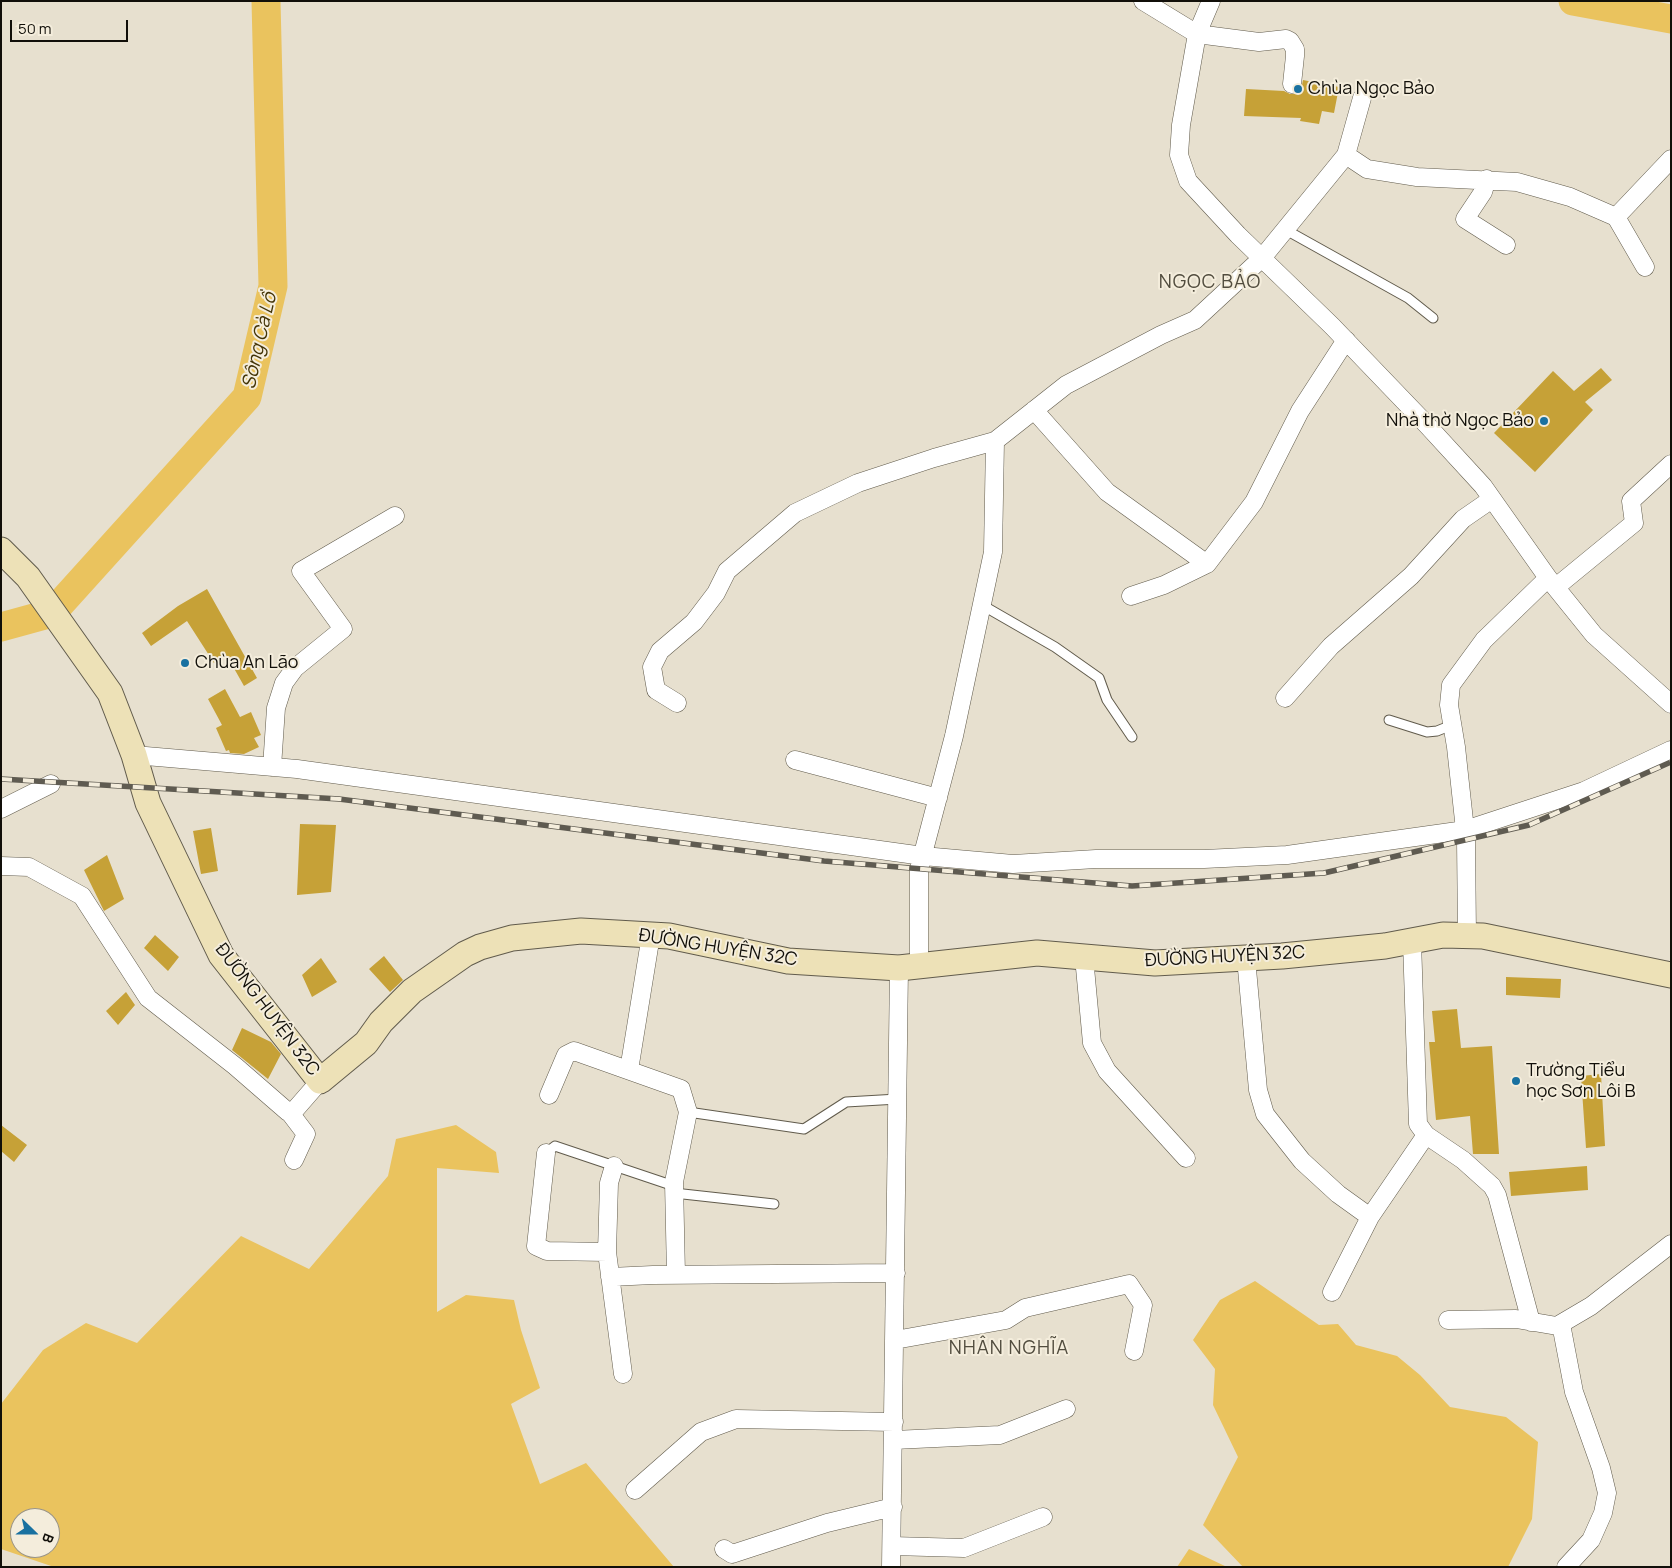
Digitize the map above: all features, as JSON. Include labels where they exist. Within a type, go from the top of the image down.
[{"type":"street","points":[[1143,1],[1197,34],[1258,42],[1286,39],[1290,41],[1295,49],[1292,84]]},
{"type":"street","points":[[1211,1],[1197,34],[1181,125],[1179,155],[1188,181],[1262,258],[1346,340],[1434,432],[1492,499],[1552,583],[1594,635],[1671,704]]},
{"type":"street","points":[[677,703],[656,690],[652,667],[660,651],[694,622],[716,594],[727,571],[795,513],[858,483],[934,458],[996,441],[1066,385],[1161,334],[1194,320],[1262,258],[1346,155],[1362,98]]},
{"type":"street","points":[[1346,155],[1367,169],[1383,172],[1417,177],[1517,182],[1570,196],[1616,217],[1645,267]]},
{"type":"street","points":[[1616,217],[1671,159]]},
{"type":"street","points":[[1487,179],[1479,198],[1465,219],[1506,245]]},
{"type":"street","points":[[1132,596],[1164,584],[1207,564],[1254,502],[1300,411],[1346,340]]},
{"type":"street","points":[[1034,410],[1107,492],[1207,564]]},
{"type":"street","points":[[891,1567],[898,1099],[909,967],[920,869],[938,798],[993,552],[996,441]]},
{"type":"street","points":[[1467,936],[1465,830],[1448,705],[1451,685],[1484,640],[1552,583],[1634,523],[1631,501],[1671,464]]},
{"type":"street","points":[[1285,698],[1331,646],[1412,576],[1463,519],[1492,499]]},
{"type":"street","points":[[272,767],[276,708],[284,683],[300,663],[343,629],[300,571],[395,516]]},
{"type":"street","name":"ĐƯỜNG HUYỆN 32C","points":[[1,550],[28,577],[110,693],[134,755],[148,803],[221,955],[320,1081],[366,1043],[381,1022],[412,991],[465,954],[480,947],[512,938],[581,931],[669,936],[788,961],[909,967],[1037,953],[1155,963],[1246,958],[1386,946],[1443,935],[1483,936],[1671,975]]},
{"type":"street","points":[[134,755],[272,767],[923,856],[1013,864],[1096,859],[1204,859],[1287,855],[1465,830],[1584,790],[1671,750]]},
{"type":"street","points":[[795,760],[938,798]]},
{"type":"street","points":[[1,809],[51,784]]},
{"type":"street","points":[[1,866],[29,867],[82,896],[148,998],[290,1113],[306,1134],[294,1160]]},
{"type":"street","points":[[629,1070],[651,935]]},
{"type":"street","points":[[1412,941],[1416,1113],[1418,1124],[1426,1135],[1464,1160],[1492,1186],[1497,1195],[1531,1322]]},
{"type":"street","points":[[1084,957],[1092,1043],[1107,1071],[1186,1158]]},
{"type":"street","points":[[1246,958],[1258,1090],[1265,1114],[1302,1161],[1338,1194],[1370,1217]]},
{"type":"street","points":[[549,1095],[566,1055],[574,1052],[680,1089],[688,1112],[674,1189],[676,1275]]},
{"type":"street","points":[[290,1113],[320,1081]]},
{"type":"street","points":[[1332,1292],[1370,1217],[1426,1135]]},
{"type":"street","points":[[546,1154],[536,1246],[547,1251],[607,1252]]},
{"type":"street","points":[[614,1166],[609,1183],[607,1252],[623,1374]]},
{"type":"street","points":[[1448,1320],[1516,1320],[1557,1326],[1590,1306],[1671,1244]]},
{"type":"street","points":[[610,1277],[896,1273]]},
{"type":"street","points":[[895,1340],[1006,1320],[1026,1308],[1129,1284],[1142,1304],[1134,1351]]},
{"type":"street","points":[[1560,1324],[1574,1392],[1608,1493],[1603,1513],[1591,1540],[1566,1567]]},
{"type":"street","points":[[894,1440],[1000,1435],[1066,1409]]},
{"type":"street","points":[[635,1490],[701,1432],[736,1419],[894,1422]]},
{"type":"street","points":[[724,1549],[732,1554],[827,1523],[893,1507]]},
{"type":"street","points":[[892,1546],[964,1548],[1043,1517]]},
{"type":"lane","points":[[1286,230],[1408,298],[1433,318]]},
{"type":"lane","points":[[982,605],[1055,647],[1099,678],[1107,700],[1132,738]]},
{"type":"lane","points":[[1389,720],[1431,732],[1452,725]]},
{"type":"lane","points":[[688,1112],[804,1129],[846,1102],[898,1099]]},
{"type":"lane","points":[[546,1154],[555,1146],[674,1189],[774,1204]]},
{"type":"shaded area","points":[[456,1125],[496,1152],[499,1173],[437,1168],[437,1312],[466,1295],[514,1300],[521,1330],[540,1388],[511,1404],[540,1484],[586,1463],[674,1567],[54,1567],[28,1558],[60,1558],[60,1508],[10,1508],[10,1552],[1,1549],[1,1404],[43,1350],[86,1323],[137,1343],[241,1236],[309,1269],[388,1176],[396,1139]]},
{"type":"shaded area","points":[[1255,1281],[1319,1325],[1338,1324],[1356,1345],[1397,1356],[1420,1375],[1450,1407],[1506,1417],[1538,1442],[1532,1519],[1508,1567],[1243,1567],[1203,1525],[1238,1457],[1213,1405],[1215,1369],[1193,1340],[1220,1300]]},
{"type":"shaded area","points":[[1189,1549],[1227,1567],[1177,1567]]},
{"type":"building","points":[[1303,80],[1339,87],[1334,113],[1322,111],[1319,124],[1300,121],[1301,118],[1244,116],[1246,89],[1284,91],[1296,94],[1301,90]]},
{"type":"building","name":"Nhà thờ Ngọc Bảo","points":[[1601,368],[1612,380],[1585,402],[1593,410],[1535,472],[1494,433],[1553,371],[1574,391]]},
{"type":"building","points":[[207,589],[257,678],[244,686],[227,656],[214,663],[187,621],[151,646],[142,633],[178,606]]},
{"type":"building","points":[[225,689],[240,717],[251,712],[261,735],[254,738],[259,747],[244,754],[226,751],[216,728],[222,725],[208,699]]},
{"type":"building","points":[[300,824],[336,825],[331,892],[297,895]]},
{"type":"building","points":[[211,828],[218,871],[201,874],[193,831]]},
{"type":"building","points":[[107,855],[124,899],[104,911],[84,870]]},
{"type":"building","points":[[155,935],[179,957],[168,971],[144,948]]},
{"type":"building","points":[[384,956],[403,980],[390,992],[369,969]]},
{"type":"building","points":[[321,958],[337,982],[312,997],[302,975]]},
{"type":"building","points":[[1506,977],[1561,979],[1560,998],[1506,995]]},
{"type":"building","points":[[126,992],[135,1005],[118,1025],[106,1011]]},
{"type":"building","points":[[1457,1009],[1461,1048],[1492,1046],[1499,1154],[1473,1154],[1470,1116],[1436,1120],[1429,1042],[1435,1042],[1432,1011]]},
{"type":"building","points":[[242,1028],[271,1042],[281,1054],[268,1079],[232,1050]]},
{"type":"building","points":[[1601,1074],[1605,1146],[1586,1148],[1581,1076]]},
{"type":"building","points":[[1,1125],[27,1145],[14,1162],[1,1151]]},
{"type":"building","points":[[1587,1166],[1588,1190],[1511,1196],[1509,1172]]},
{"type":"waterway","name":"Sông Cà Lồ","points":[[1,627],[52,613],[247,397],[273,286],[266,1]]},
{"type":"waterway","name":"Sông Cà Lồ","points":[[1573,1],[1671,19]]},
{"type":"railway","points":[[1,779],[339,799],[824,861],[1132,886],[1324,873],[1529,825],[1671,762]]},
{"type":"place","name":"Chùa Ngọc Bảo","points":[[1298,89]]},
{"type":"place","name":"Nhà thờ Ngọc Bảo","points":[[1544,421]]},
{"type":"place","name":"Chùa An Lão","points":[[185,663]]},
{"type":"place","name":"Trường Tiểu học Sơn Lôi B","points":[[1516,1081]]},
{"type":"district","name":"NGỌC BẢO","points":[[1210,283]]},
{"type":"district","name":"NHÂN NGHĨA","points":[[1009,1349]]}]
